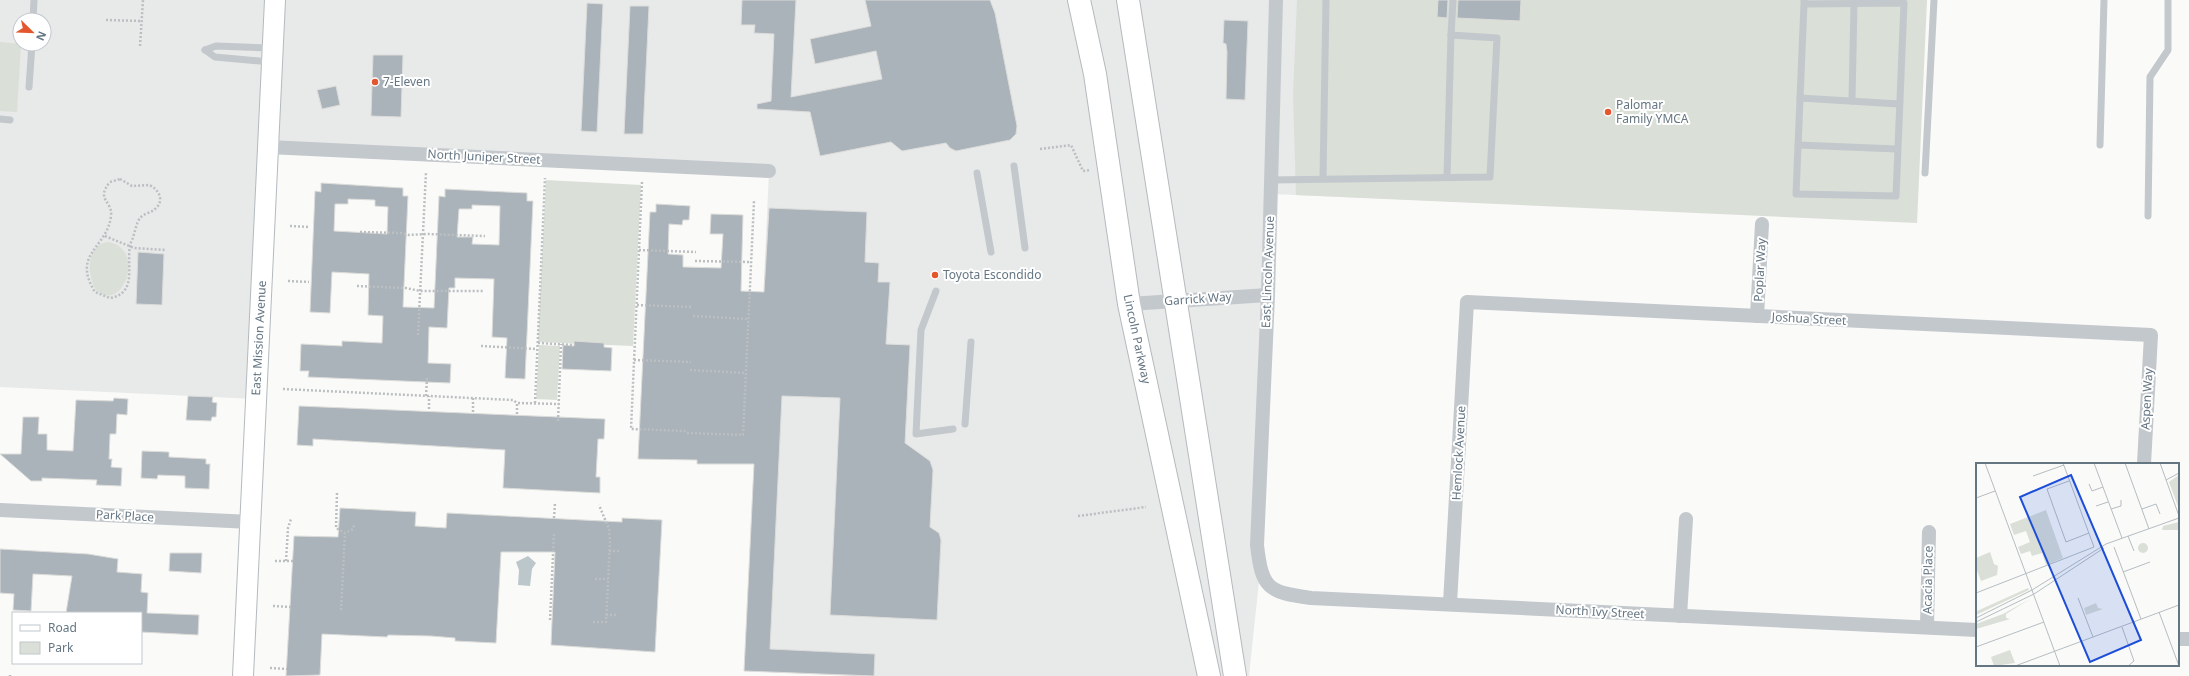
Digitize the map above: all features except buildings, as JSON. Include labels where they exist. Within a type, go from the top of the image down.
[{"type":"main road","name":"East Mission Avenue","points":[[244,676],[275,0]]},
{"type":"main road","name":"Lincoln Parkway","points":[[1079,0],[1094,74],[1129,304],[1209,676]]},
{"type":"main road","points":[[1128,0],[1235,676]]},
{"type":"street","name":"East Lincoln Avenue","points":[[1257,545],[1268,295],[1276,0]]},
{"type":"street","name":"North Juniper Street","points":[[268,147],[769,171]]},
{"type":"street","name":"Poplar Way","points":[[1757,316],[1762,224]]},
{"type":"street","name":"Garrick Way","points":[[1129,304],[1268,295]]},
{"type":"street","name":"Joshua Street","points":[[1467,302],[2151,334]]},
{"type":"street","name":"Hemlock Avenue","points":[[1450,603],[1467,302]]},
{"type":"street","name":"Aspen Way","points":[[2144,463],[2151,334]]},
{"type":"street","name":"Park Place","points":[[0,510],[251,522]]},
{"type":"street","points":[[1680,616],[1686,519]]},
{"type":"street","name":"Acacia Place","points":[[1927,627],[1929,532]]},
{"type":"street","name":"North Ivy Street","points":[[1257,545],[1260,572],[1269,586],[1281,594],[1311,598],[1450,603],[1680,616],[1976,630]]},
{"type":"lane","points":[[33,12],[34,0]]},
{"type":"lane","points":[[1323,179],[1326,0]]},
{"type":"lane","points":[[1447,177],[1453,0]]},
{"type":"lane","points":[[1925,173],[1934,0]]},
{"type":"lane","points":[[2100,145],[2104,0]]},
{"type":"lane","points":[[2148,216],[2150,77],[2168,50],[2168,0]]},
{"type":"lane","points":[[1804,2],[1854,4],[1904,3],[1896,196],[1796,194],[1804,2]]},
{"type":"lane","points":[[1852,101],[1854,4]]},
{"type":"lane","points":[[1271,180],[1490,177],[1497,38],[1452,35]]},
{"type":"lane","points":[[216,46],[273,55],[215,57],[206,50],[216,46]]},
{"type":"lane","points":[[29,87],[31,52]]},
{"type":"lane","points":[[1800,98],[1899,104]]},
{"type":"lane","points":[[0,119],[10,120]]},
{"type":"lane","points":[[1798,146],[1897,149]]},
{"type":"lane","points":[[1014,166],[1025,248]]},
{"type":"lane","points":[[977,173],[991,252]]},
{"type":"lane","points":[[936,291],[921,330],[916,434],[953,429]]},
{"type":"lane","points":[[965,424],[971,342]]},
{"type":"path","points":[[140,46],[143,0]]},
{"type":"path","points":[[106,20],[142,21]]},
{"type":"path","points":[[1040,149],[1071,145],[1083,171],[1091,170]]},
{"type":"path","points":[[418,335],[426,172]]},
{"type":"path","points":[[535,404],[545,178]]},
{"type":"path","points":[[120,180],[132,186],[149,185],[158,191],[160,201],[154,210],[140,218],[129,245],[130,271],[127,284],[121,294],[115,297],[104,297],[95,292],[89,281],[87,271],[91,252],[105,236],[111,212],[104,196],[110,182],[120,180]]},
{"type":"path","points":[[642,182],[631,429],[743,435],[754,202]]},
{"type":"path","points":[[290,226],[310,227]]},
{"type":"path","points":[[360,232],[401,233],[409,235],[485,236]]},
{"type":"path","points":[[105,236],[134,248],[166,250]]},
{"type":"path","points":[[639,250],[696,252]]},
{"type":"path","points":[[695,261],[751,262]]},
{"type":"path","points":[[288,281],[309,282]]},
{"type":"path","points":[[357,286],[406,288],[420,291],[483,291]]},
{"type":"path","points":[[637,305],[693,307]]},
{"type":"path","points":[[692,316],[748,319]]},
{"type":"path","points":[[538,343],[573,345]]},
{"type":"path","points":[[558,421],[561,344]]},
{"type":"path","points":[[481,346],[537,349]]},
{"type":"path","points":[[634,360],[691,362]]},
{"type":"path","points":[[690,370],[746,373]]},
{"type":"path","points":[[428,378],[429,409]]},
{"type":"path","points":[[283,389],[513,400],[517,403],[559,404]]},
{"type":"path","points":[[473,398],[473,412]]},
{"type":"path","points":[[516,414],[517,403]]},
{"type":"path","points":[[338,493],[336,528],[345,533]]},
{"type":"path","points":[[554,518],[555,503]]},
{"type":"path","points":[[594,622],[606,622],[610,551],[609,529],[599,505]]},
{"type":"path","points":[[1078,516],[1146,508]]},
{"type":"path","points":[[286,561],[288,528],[292,519]]},
{"type":"path","points":[[345,533],[353,529],[354,525]]},
{"type":"path","points":[[341,610],[345,533]]},
{"type":"path","points":[[550,620],[554,533]]},
{"type":"path","points":[[610,551],[621,551]]},
{"type":"path","points":[[275,561],[293,561]]},
{"type":"path","points":[[595,579],[608,579]]},
{"type":"path","points":[[273,606],[291,606]]},
{"type":"path","points":[[606,615],[618,615]]},
{"type":"path","points":[[270,668],[287,669]]},
{"type":"shaded area","points":[[0,0],[1526,0],[1513,204],[1271,194],[1260,572],[1249,676],[851,676],[746,671],[769,171],[268,147],[256,399],[0,387]]},
{"type":"shaded area","points":[[528,556],[536,563],[532,569],[530,586],[518,585],[519,570],[516,562]]},
{"type":"green space","name":"Palomar Family YMCA","points":[[1297,0],[1927,0],[1917,223],[1296,195],[1293,95]]},
{"type":"green space","points":[[0,42],[12,43],[12,52],[21,52],[17,112],[0,111]]},
{"type":"green space","points":[[546,180],[641,185],[633,346],[538,342]]},
{"type":"green space","points":[[109,242],[120,247],[127,256],[128,267],[126,278],[122,287],[114,294],[106,295],[96,290],[93,284],[90,261],[96,248],[101,244]]},
{"type":"green space","points":[[539,345],[560,346],[557,400],[536,399]]},
{"type":"place","name":"7-Eleven","points":[[375,82]]},
{"type":"place","name":"Palomar Family YMCA","points":[[1608,112]]},
{"type":"place","name":"Toyota Escondido","points":[[935,275]]}]
